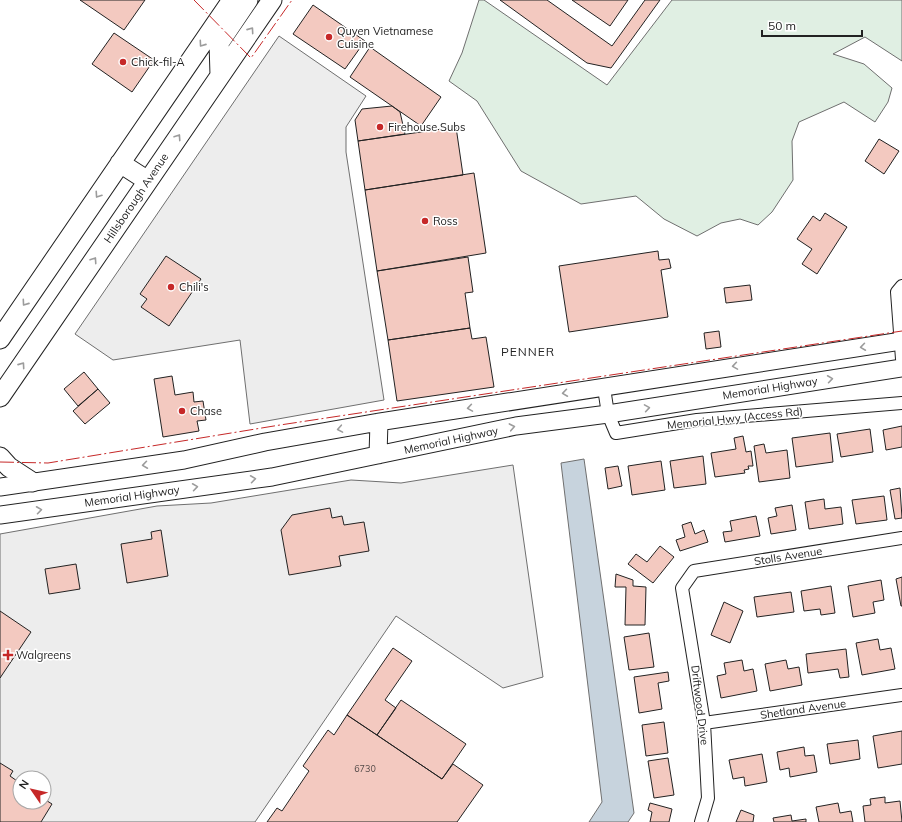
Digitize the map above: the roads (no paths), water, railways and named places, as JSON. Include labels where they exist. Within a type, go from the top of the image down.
[{"type":"main road","points":[[220,75],[219,43],[248,0]]},
{"type":"main road","name":"Hillsborough Avenue","points":[[0,397],[272,0]]},
{"type":"main road","points":[[0,339],[227,2]]},
{"type":"main road","points":[[120,162],[148,181]]},
{"type":"main road","points":[[0,487],[184,460],[265,442],[379,422],[901,341]]},
{"type":"main road","name":"Memorial Highway","points":[[0,515],[272,477],[516,426],[608,414],[902,368]]},
{"type":"main road","points":[[378,455],[379,422]]},
{"type":"main road","points":[[0,457],[9,467],[32,482]]},
{"type":"street","points":[[902,286],[898,292],[902,359]]},
{"type":"street","name":"Memorial Hwy (Access Rd)","points":[[604,388],[608,414],[616,433],[697,420],[902,403]]},
{"type":"street","name":"Stolls Avenue","points":[[682,588],[694,571],[902,538]]},
{"type":"street","name":"Driftwood Drive","points":[[682,588],[704,723],[708,798],[701,822]]},
{"type":"street","name":"Shetland Avenue","points":[[704,723],[902,695]]},
{"type":"place","name":"Quyen Vietnamese Cuisine","points":[[329,37]]},
{"type":"place","name":"Chick-fil-A","points":[[123,62]]},
{"type":"place","name":"Firehouse Subs","points":[[380,127]]},
{"type":"place","name":"Ross","points":[[425,221]]},
{"type":"place","name":"Chili's","points":[[171,287]]},
{"type":"place","name":"Chase","points":[[182,411]]},
{"type":"place","name":"Walgreens","points":[[8,655]]},
{"type":"district","name":"PENNER","points":[[528,351]]}]
